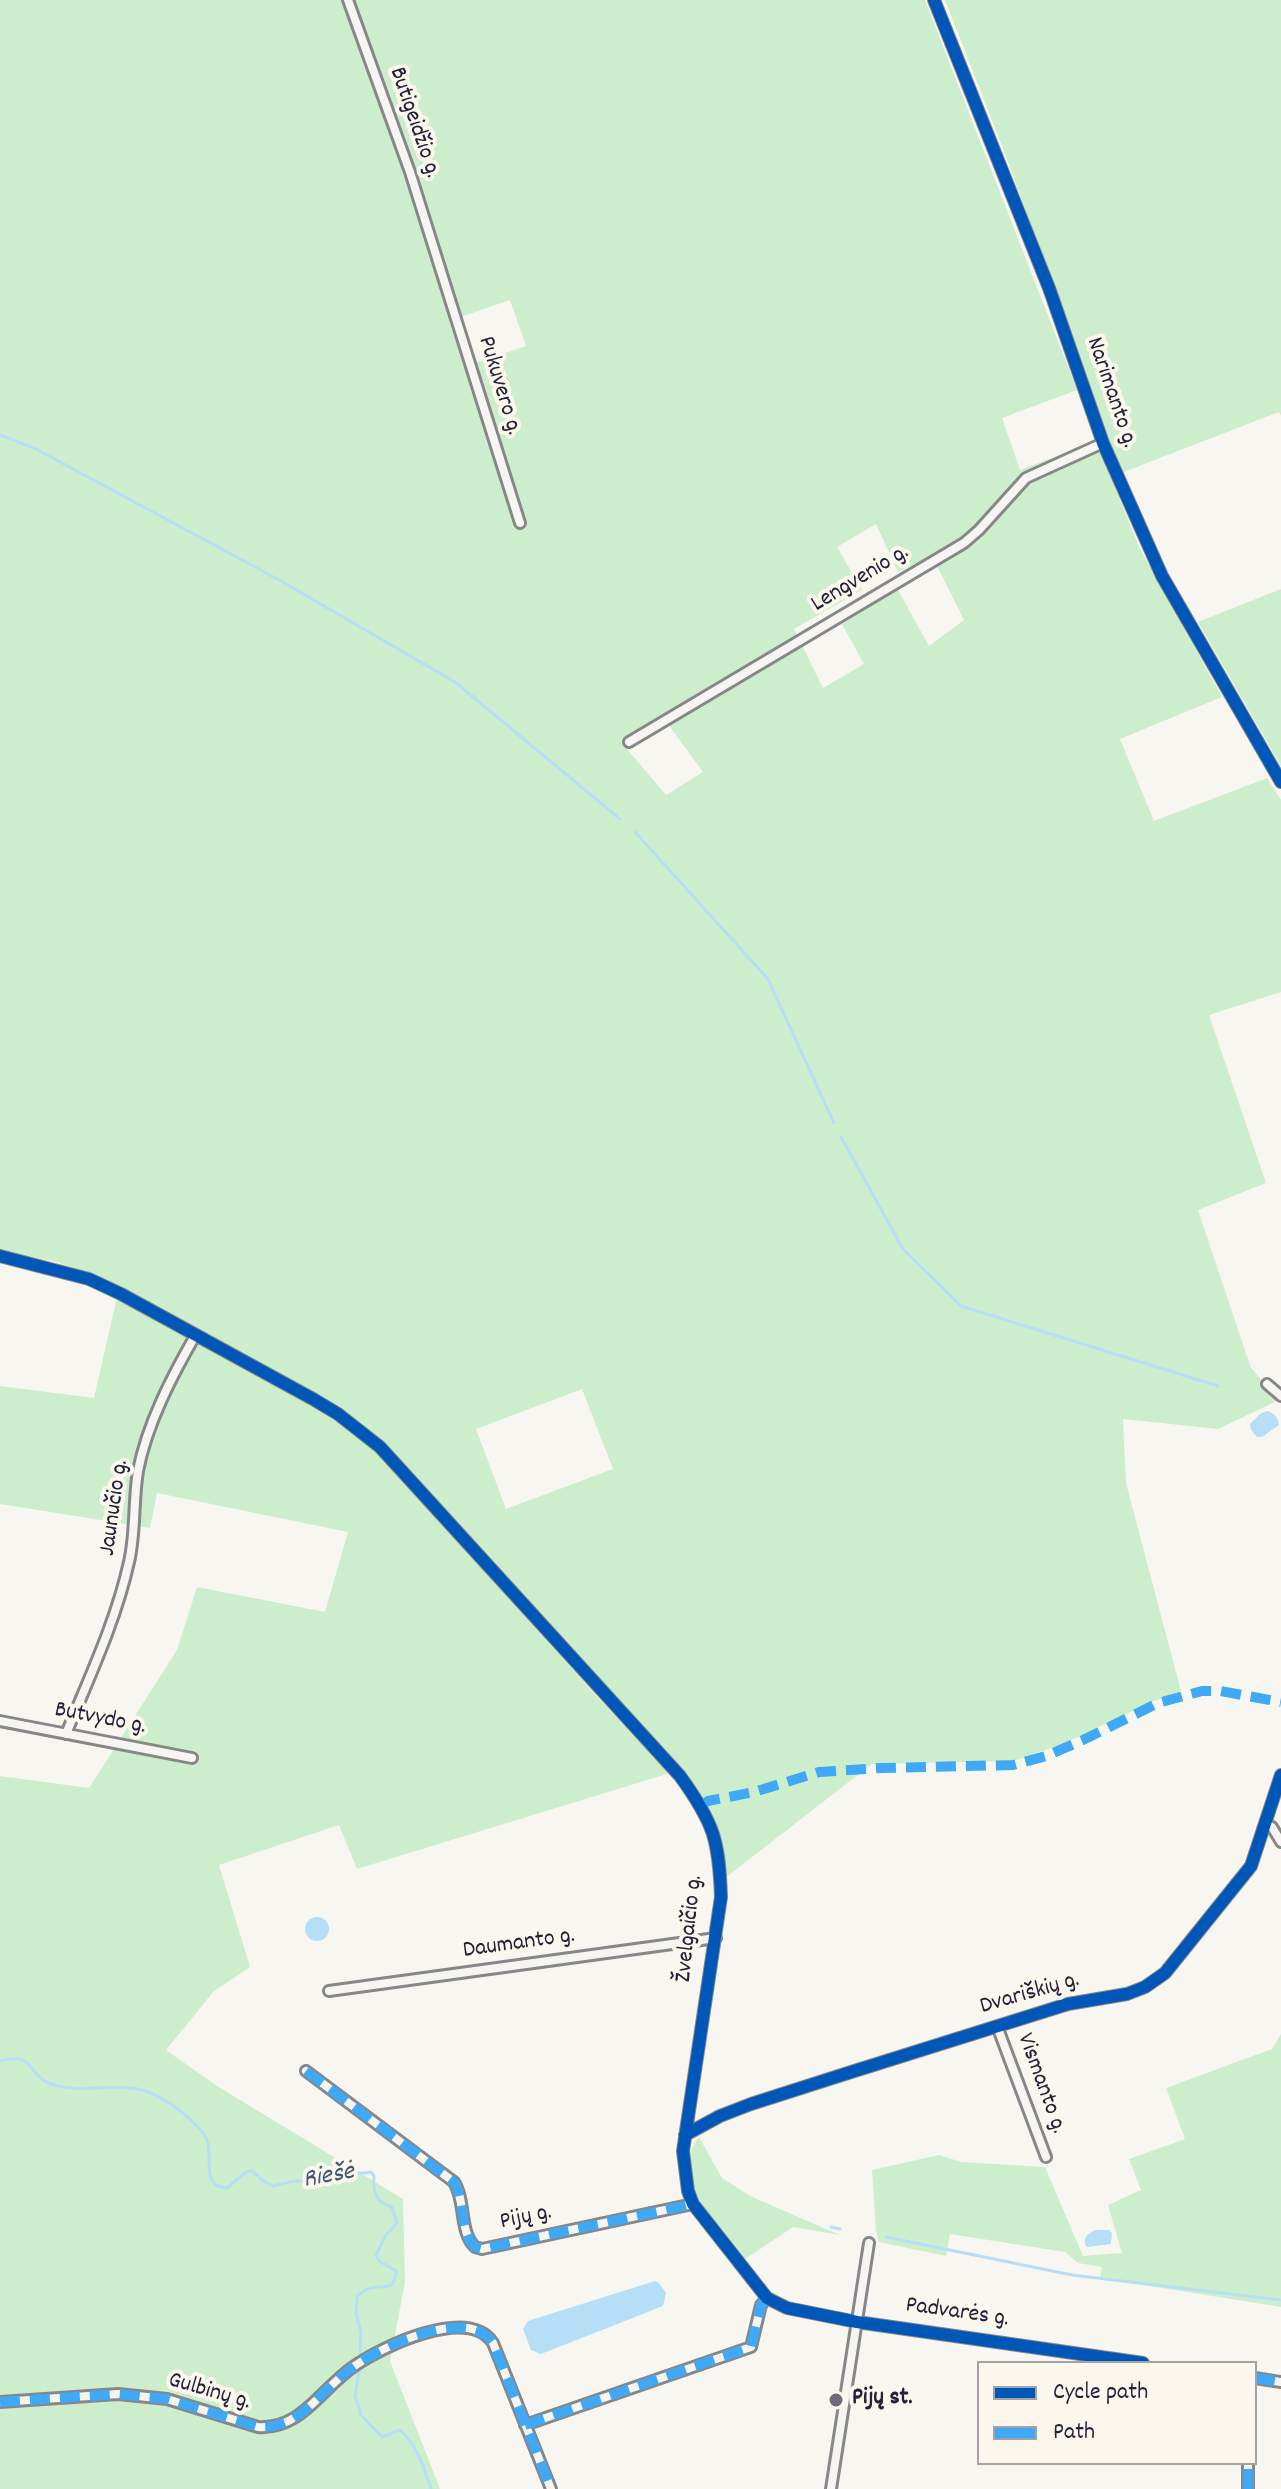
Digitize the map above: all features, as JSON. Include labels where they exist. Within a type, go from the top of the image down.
[{"type":"street","name":"Butigeidžio g.","points":[[348,0],[410,172],[437,260]]},
{"type":"street","name":"Narimanto g.","points":[[934,0],[1049,288],[1103,443],[1162,576],[1281,782]]},
{"type":"street","name":"Pukuvero g.","points":[[437,260],[520,523]]},
{"type":"street","name":"Lengvenio g.","points":[[629,742],[964,543],[1026,478],[1103,443]]},
{"type":"street","name":"Žvelgaičio g.","points":[[0,1256],[89,1279],[121,1294],[313,1399],[361,1431],[380,1447],[680,1776],[707,1816],[720,1862],[721,1897],[716,1938],[683,2151],[688,2191],[693,2204]]},
{"type":"street","name":"Jaunučio g.","points":[[66,1734],[103,1644],[129,1565],[134,1538],[138,1469],[152,1425],[195,1336]]},
{"type":"street","points":[[1267,1384],[1281,1396]]},
{"type":"street","name":"Butvydo g.","points":[[0,1721],[192,1758]]},
{"type":"street","name":"Dvariškių g.","points":[[685,2135],[751,2104],[1068,2004],[1127,1994],[1145,1987],[1165,1973],[1251,1866],[1281,1775]]},
{"type":"street","points":[[1266,1824],[1272,1827],[1281,1842]]},
{"type":"street","name":"Daumanto g.","points":[[329,1991],[716,1938]]},
{"type":"street","name":"Vismanto g.","points":[[997,2026],[1046,2157]]},
{"type":"street","name":"Pijų g.","points":[[306,2071],[454,2182],[460,2195],[468,2238],[475,2247],[482,2249],[693,2204]]},
{"type":"street","points":[[551,2489],[525,2425],[751,2347],[761,2305],[767,2298],[693,2204]]},
{"type":"street","points":[[831,2489],[869,2243]]},
{"type":"street","name":"Padvarės g.","points":[[767,2298],[787,2308],[857,2322],[1129,2361]]},
{"type":"street","name":"Gulbinų g.","points":[[0,2402],[118,2394],[167,2399],[258,2427],[271,2428],[295,2419],[353,2367],[381,2351],[412,2337],[459,2327],[482,2331],[493,2343],[525,2425]]},
{"type":"street","points":[[1257,2378],[1281,2382]]},
{"type":"street","points":[[1248,2465],[1248,2489]]},
{"type":"green space","points":[[0,0],[925,0],[1077,390],[1002,418],[1020,470],[1096,441],[1140,549],[1222,697],[1120,739],[1154,821],[1267,778],[1281,800],[1281,992],[1209,1015],[1266,1183],[1198,1210],[1251,1368],[1279,1400],[1218,1429],[1123,1419],[1126,1483],[1181,1691],[1065,1743],[1014,1761],[872,1764],[725,1878],[715,1829],[692,1784],[382,1443],[330,1402],[97,1276],[57,1262],[0,1251]],"holes":[[[510,300],[526,346],[464,367],[449,321]],[[876,524],[898,572],[932,556],[964,620],[929,646],[898,590],[842,624],[864,664],[823,688],[794,629],[862,590],[837,547]],[[662,716],[703,772],[666,795],[621,742]],[[582,1389],[613,1469],[506,1509],[476,1429]]]},
{"type":"green space","points":[[945,0],[1281,0],[1281,416],[1279,412],[1121,473],[1004,151]]},
{"type":"green space","points":[[1281,589],[1281,766],[1198,622]]},
{"type":"green space","points":[[117,1297],[311,1404],[353,1431],[377,1452],[599,1699],[670,1773],[357,1869],[339,1825],[219,1865],[250,1967],[214,1991],[166,2050],[217,2086],[403,2199],[405,2282],[390,2361],[440,2489],[0,2489],[0,1776],[89,1788],[177,1650],[197,1587],[325,1612],[348,1532],[157,1493],[150,1528],[0,1504],[0,1386],[94,1398]]},
{"type":"green space","points":[[1281,2034],[1281,2307],[1100,2278],[1102,2267],[1078,2263],[1065,2252],[950,2234],[946,2256],[879,2242],[872,2170],[939,2155],[961,2162],[1045,2167],[1083,2256],[1122,2253],[1108,2205],[1141,2190],[1129,2159],[1185,2139],[1166,2088],[1272,2049]]},
{"type":"green space","points":[[699,2137],[722,2178],[752,2197],[840,2235],[793,2227],[745,2259],[711,2217],[693,2185],[689,2168],[691,2152]]},
{"type":"water","points":[[1267,1411],[1275,1416],[1279,1425],[1257,1437],[1250,1424]]},
{"type":"water","points":[[317,1917],[325,1921],[329,1929],[325,1937],[317,1941],[309,1937],[305,1929],[309,1921]]},
{"type":"water","points":[[1096,2230],[1109,2230],[1112,2233],[1111,2244],[1087,2247],[1086,2237]]},
{"type":"water","points":[[655,2281],[666,2293],[663,2306],[541,2354],[531,2350],[523,2329],[528,2321]]},
{"type":"waterway","points":[[0,435],[36,449],[281,581],[455,682],[620,819]]},
{"type":"waterway","points":[[635,832],[768,979],[834,1123]]},
{"type":"waterway","points":[[841,1137],[903,1249],[961,1306],[1218,1386]]},
{"type":"waterway","name":"Riešė","points":[[0,2061],[20,2059],[43,2080],[61,2087],[140,2089],[166,2101],[205,2135],[211,2178],[219,2187],[227,2188],[246,2172],[252,2171],[273,2186],[295,2181],[325,2181],[341,2172],[371,2172],[376,2196],[392,2207],[397,2223],[386,2235],[376,2255],[379,2261],[396,2271],[391,2285],[368,2289],[357,2296],[360,2359]]},
{"type":"waterway","points":[[831,2227],[840,2229]]},
{"type":"waterway","points":[[886,2237],[1072,2275],[1281,2300]]},
{"type":"waterway","name":"Riešė","points":[[360,2366],[355,2396],[361,2415],[382,2437],[400,2430],[406,2436],[419,2457],[431,2489]]},
{"type":"marked path","points":[[701,1805],[819,1772],[1013,1765],[1046,1756],[1158,1703],[1202,1691],[1220,1691],[1281,1702]]},
{"type":"marked path","points":[[306,2071],[454,2182],[464,2225],[475,2247],[482,2249],[693,2204]]},
{"type":"marked path","points":[[525,2425],[751,2347],[761,2305],[767,2298]]},
{"type":"marked path","points":[[0,2402],[118,2394],[167,2399],[258,2427],[273,2426],[299,2415],[341,2376],[383,2349],[424,2333],[465,2328],[481,2332],[493,2343],[551,2489]]},
{"type":"marked path","points":[[1257,2378],[1281,2382]]},
{"type":"marked path","points":[[1248,2465],[1248,2489]]},
{"type":"cycle path","points":[[934,0],[1049,288],[1103,443],[1162,576],[1281,782]]},
{"type":"cycle path","points":[[0,1256],[89,1279],[338,1414],[380,1447],[680,1776],[712,1833],[719,1861],[721,1897],[683,2151],[688,2191],[693,2204],[767,2298],[787,2308],[857,2322],[1129,2361]]},
{"type":"cycle path","points":[[685,2135],[751,2104],[1068,2004],[1127,1994],[1145,1987],[1165,1973],[1251,1866],[1281,1775]]},
{"type":"place","name":"Pijų st.","points":[[836,2400]]}]
